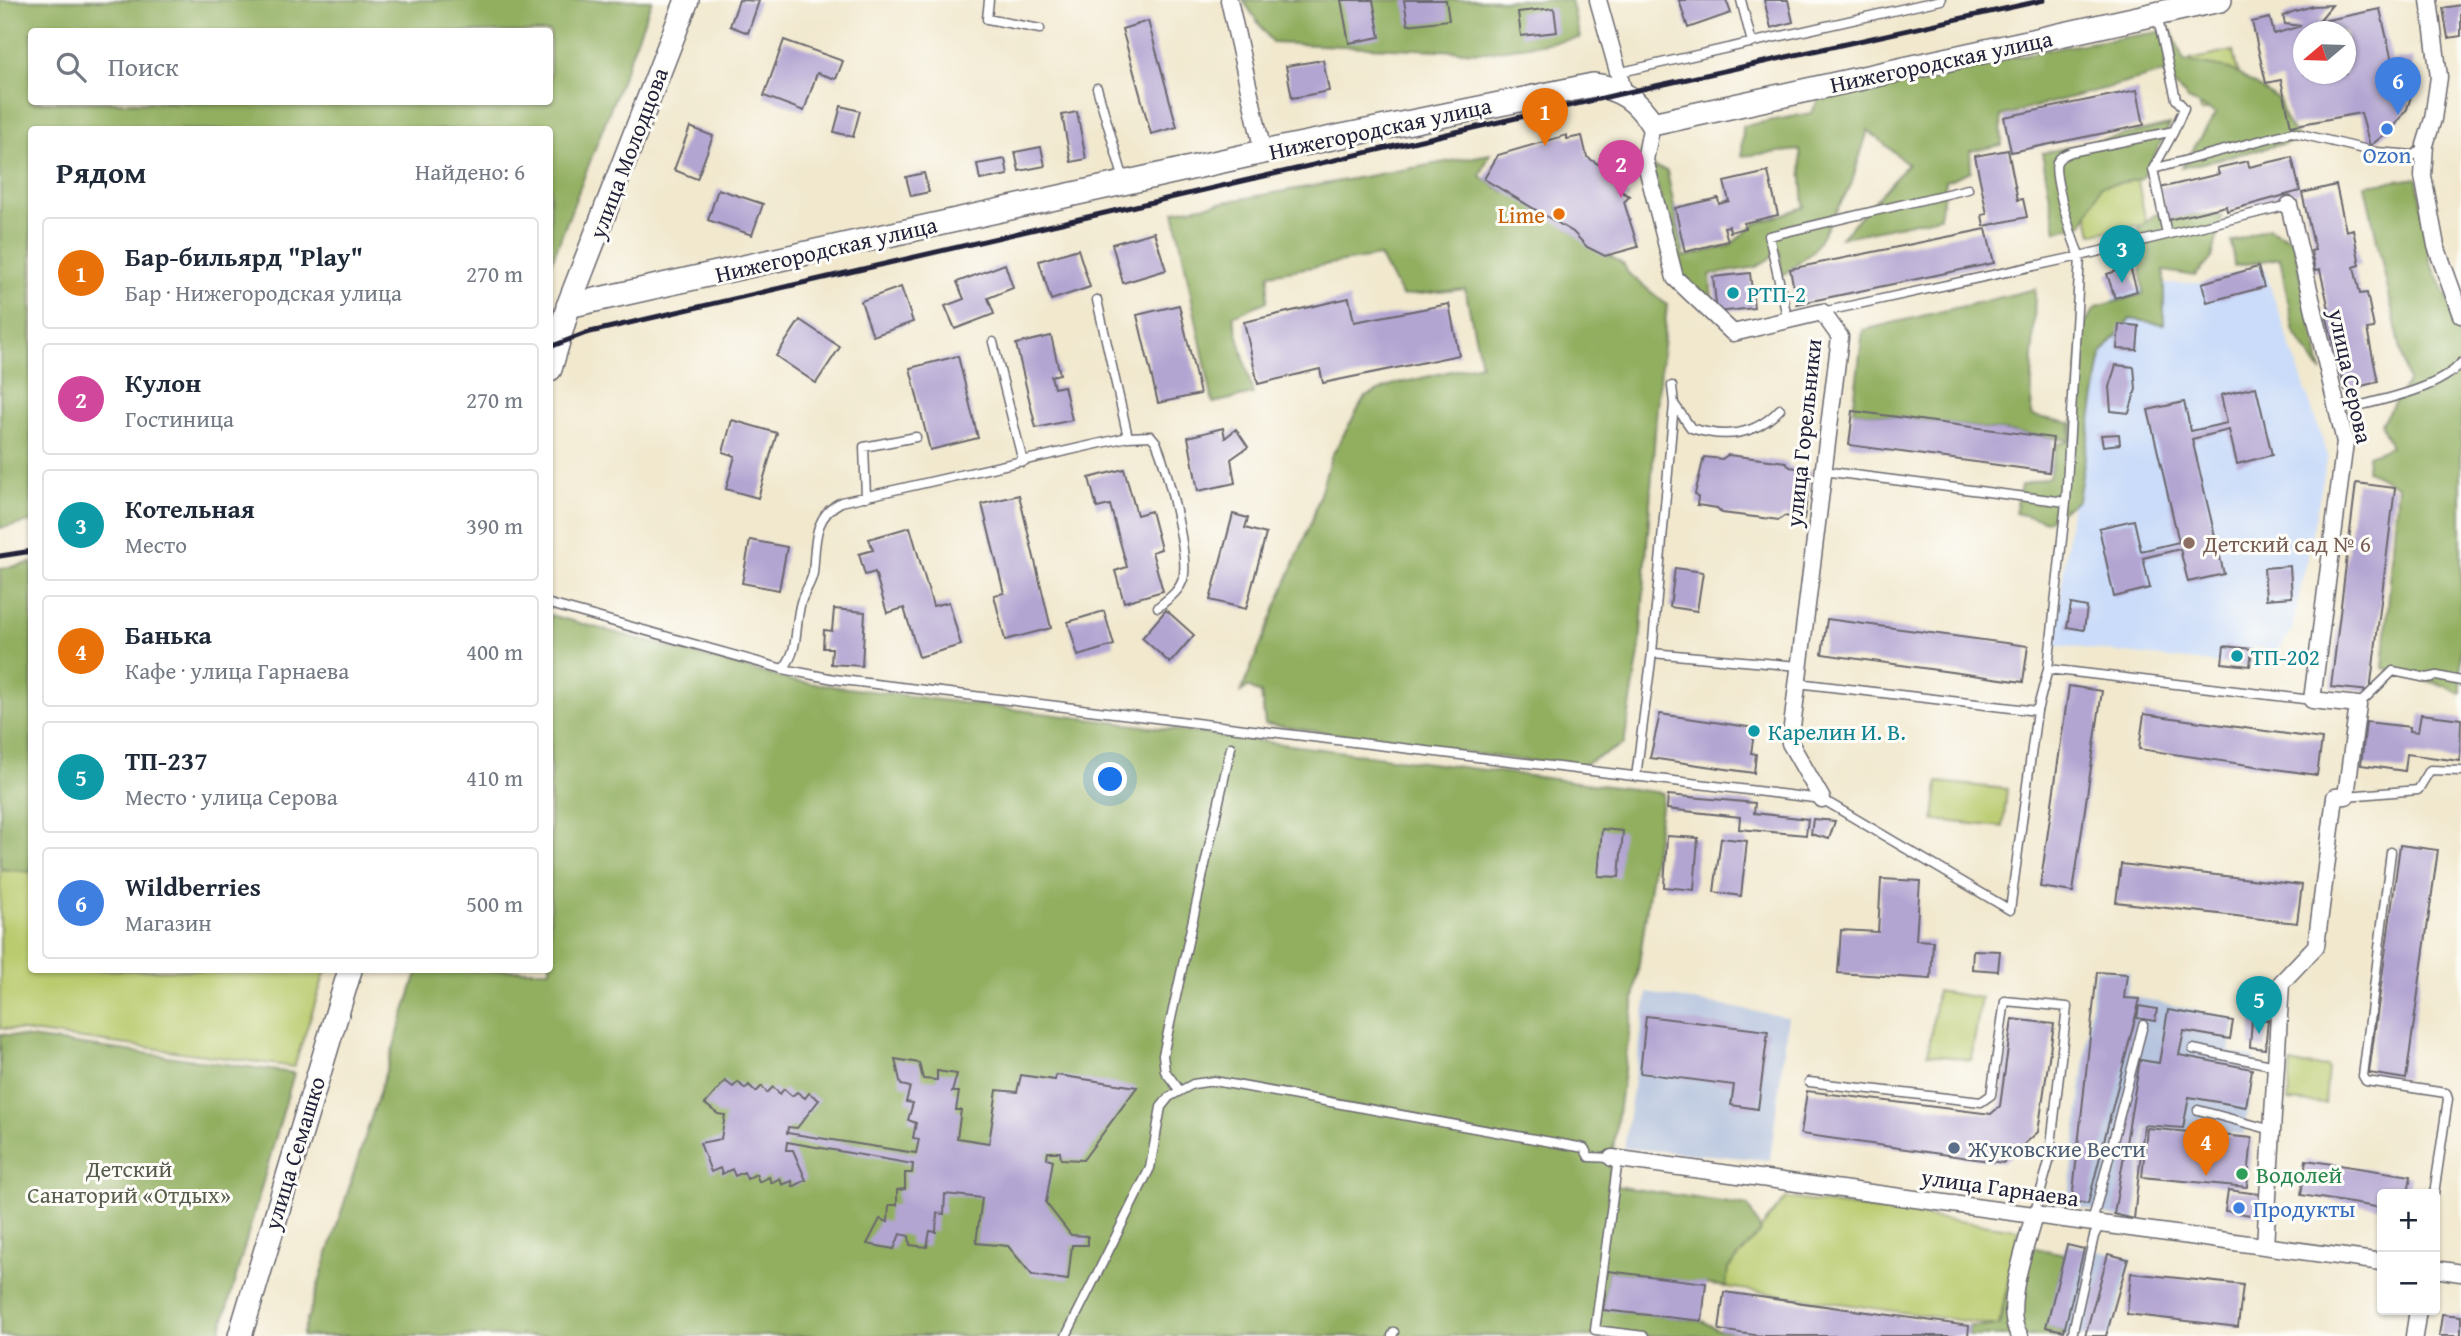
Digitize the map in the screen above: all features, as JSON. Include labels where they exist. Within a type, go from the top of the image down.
[{"type":"street","name":"улица Молодцова","points":[[568,306],[687,0]]},
{"type":"street","points":[[1229,0],[1263,152]]},
{"type":"street","points":[[1598,0],[1620,83],[1652,124]]},
{"type":"street","name":"Нижегородская улица","points":[[1652,124],[2220,0]]},
{"type":"street","points":[[2429,0],[2440,77],[2425,145],[2425,190],[2436,246],[2461,316]]},
{"type":"street","name":"Нижегородская улица","points":[[568,306],[1263,152],[1594,85],[1620,83]]},
{"type":"street","name":"улица Горельники","points":[[1652,124],[1645,160],[1675,278],[1733,333],[1822,312],[1840,337],[1790,743],[1822,799]]},
{"type":"street","name":"улица Серова","points":[[2289,205],[2346,451],[2312,700]]},
{"type":"street","points":[[553,358],[568,306]]},
{"type":"street","points":[[2265,1246],[2281,983],[2316,946],[2335,797],[2346,796],[2358,705],[2312,700]]},
{"type":"street","name":"улица Семашко","points":[[240,1336],[349,973]]},
{"type":"street","name":"улица Гарнаева","points":[[1615,1158],[2377,1261]]},
{"type":"street","points":[[2020,1336],[2016,1330],[2012,1304],[2034,1215]]},
{"type":"street","points":[[2440,1270],[2461,1273]]},
{"type":"street","points":[[2414,1336],[2417,1315]]},
{"type":"lane","points":[[989,0],[987,19],[1040,29]]},
{"type":"lane","points":[[1741,0],[1752,43]]},
{"type":"lane","points":[[1620,83],[1752,43],[1941,0]]},
{"type":"lane","points":[[2157,15],[2176,99],[2184,108],[2153,169],[2167,234]]},
{"type":"lane","points":[[1097,88],[1125,183]]},
{"type":"lane","points":[[553,605],[783,669],[834,678],[1822,799],[2010,910],[2037,711],[2048,669],[2066,502],[2080,256],[2074,244],[2056,168],[2057,162],[2071,152],[2174,131]]},
{"type":"lane","points":[[2153,169],[2292,132],[2376,152],[2414,155],[2425,145]]},
{"type":"lane","points":[[1788,321],[1769,236],[1968,189]]},
{"type":"lane","points":[[1822,312],[2080,256],[2289,205]]},
{"type":"lane","points":[[1097,300],[1128,437]]},
{"type":"lane","points":[[993,342],[1023,461]]},
{"type":"lane","points":[[2338,411],[2429,384],[2452,374],[2461,363]]},
{"type":"lane","points":[[1636,777],[1652,653],[1674,404],[1672,386]]},
{"type":"lane","points":[[1674,404],[1691,428],[1725,436],[1749,431],[1768,422],[1780,409]]},
{"type":"lane","points":[[783,669],[794,652],[802,600],[810,586],[820,521],[832,507],[1128,437],[1152,436],[1156,442],[1184,552],[1183,581],[1178,590],[1158,607]]},
{"type":"lane","points":[[866,497],[864,447],[916,437]]},
{"type":"lane","points":[[1823,471],[2066,502]]},
{"type":"lane","points":[[1652,653],[2037,711]]},
{"type":"lane","points":[[2048,669],[2312,700]]},
{"type":"lane","points":[[2358,705],[2393,671],[2461,681]]},
{"type":"lane","points":[[1180,1091],[1165,1071],[1163,1055],[1231,747]]},
{"type":"lane","points":[[2346,796],[2418,790],[2430,770],[2461,771]]},
{"type":"lane","points":[[2391,852],[2363,1076],[2367,1081],[2446,1093],[2448,1098],[2435,1189]]},
{"type":"lane","points":[[1809,1082],[1982,1102],[1991,1095],[2005,1001],[2067,1007],[2049,1162],[2034,1215]]},
{"type":"lane","points":[[2072,1336],[2143,1025]]},
{"type":"lane","points":[[2193,1049],[2276,1066]]},
{"type":"lane","points":[[1066,1336],[1150,1168],[1161,1107],[1193,1084],[1214,1081],[1584,1149],[1589,1157],[1615,1158],[1595,1329],[1644,1336]]},
{"type":"lane","points":[[2198,1110],[2272,1130]]},
{"type":"shaded area","name":"Детский сад № 6","points":[[2263,265],[2328,456],[2292,631],[2278,650],[2252,647],[2250,667],[2055,645],[2093,319],[2114,298],[2146,285],[2201,283]]},
{"type":"shaded area","points":[[2095,969],[2130,972],[2127,995],[2235,1019],[2229,1052],[2255,1057],[2244,1134],[2146,1127],[2135,1222],[2068,1204]]},
{"type":"shaded area","points":[[1647,993],[1788,1017],[1770,1160],[1624,1148]]},
{"type":"shaded area","points":[[2066,1243],[2132,1259],[2109,1336],[2061,1336],[2044,1329]]},
{"type":"green space","points":[[0,0],[652,0],[553,258],[553,126],[28,126],[28,523],[0,528]]},
{"type":"green space","points":[[1243,0],[1571,0],[1580,38],[1486,52],[1272,43]]},
{"type":"green space","points":[[2171,30],[2184,61],[2230,69],[2279,100],[2285,119],[2299,140],[2181,168],[2216,114],[2188,99],[2163,73],[2001,116],[2002,145],[1970,151],[1971,171],[1946,181],[1940,217],[1841,238],[1908,164],[1868,130],[1851,185],[1813,251],[1782,277],[1780,252],[1756,267],[1710,275],[1712,302],[1681,274],[1652,166],[1667,171],[1684,257],[1729,246],[1755,224],[1804,207],[1800,150],[1742,156],[1743,126],[1811,113],[1821,97],[2051,49]]},
{"type":"green space","points":[[2233,51],[2244,102],[2201,112],[2190,60]]},
{"type":"green space","points":[[2170,125],[2142,179],[2101,186],[2083,224],[2056,231],[2042,153]]},
{"type":"green space","points":[[1490,154],[1480,176],[1506,193],[1509,189],[1624,265],[1628,273],[1667,305],[1656,417],[1640,647],[1624,744],[1577,768],[1265,724],[1261,694],[1248,687],[1241,692],[1312,520],[1331,457],[1365,397],[1392,385],[1481,364],[1465,289],[1402,296],[1379,256],[1269,274],[1267,301],[1233,316],[1253,394],[1213,403],[1174,211]]},
{"type":"green space","points":[[2135,165],[2146,224],[2092,234],[2080,176]]},
{"type":"green space","points":[[2417,178],[2430,261],[2461,326],[2461,694],[2445,686],[2383,668],[2398,486],[2367,471],[2368,455],[2391,447],[2381,423],[2408,382],[2365,185]]},
{"type":"green space","points":[[2156,213],[2222,216],[2212,258],[2195,276],[2164,271],[2164,324],[2130,319],[2102,353],[2078,500],[2047,521],[2015,513],[2021,485],[2049,477],[2057,444],[2072,441],[2081,330],[2096,307],[2143,294],[2138,229]]},
{"type":"green space","points":[[2268,228],[2293,240],[2322,373],[2294,332],[2280,258],[2234,266],[2232,242]]},
{"type":"green space","points":[[2035,289],[2031,416],[2071,423],[2070,440],[1853,411],[1863,330]]},
{"type":"green space","points":[[28,564],[28,973],[325,973],[294,1067],[0,1028],[0,569]]},
{"type":"green space","points":[[28,564],[28,872],[0,869],[0,569]]},
{"type":"green space","points":[[553,616],[793,681],[1663,793],[1608,1185],[1748,1206],[1761,1231],[1728,1269],[1726,1287],[1608,1271],[1603,1309],[1702,1321],[1719,1330],[1761,1336],[302,1336],[417,973],[553,973]]},
{"type":"green space","points":[[1938,782],[2007,789],[2003,827],[1934,820]]},
{"type":"green space","points":[[1937,991],[1981,998],[1971,1060],[1928,1054]]},
{"type":"green space","name":"Детский Санаторий «Отдых»","points":[[0,1034],[294,1073],[219,1336],[0,1336]]},
{"type":"green space","points":[[2291,1064],[2328,1067],[2325,1104],[2288,1101]]},
{"type":"green space","points":[[1786,1198],[2019,1229],[1999,1326],[1726,1287],[1727,1269]]},
{"type":"green space","points":[[2016,1244],[2065,1254],[2047,1327],[2064,1331],[2065,1336],[1968,1336],[1969,1326],[1999,1326]]},
{"type":"building","points":[[739,0],[759,1],[748,33],[730,26]]},
{"type":"building","points":[[1341,0],[1373,0],[1380,37],[1349,43]]},
{"type":"building","points":[[1404,0],[1446,0],[1449,20],[1408,25]]},
{"type":"building","points":[[1679,0],[1726,0],[1731,13],[1688,28]]},
{"type":"building","points":[[1764,0],[1788,0],[1793,22],[1771,28]]},
{"type":"building","points":[[2332,5],[2319,21],[2293,21],[2293,25],[2285,24],[2283,16],[2313,6]]},
{"type":"building","points":[[2461,5],[2461,36],[2448,38],[2443,8]]},
{"type":"building","points":[[1554,8],[1557,32],[1521,36],[1518,12]]},
{"type":"building","points":[[2380,9],[2392,61],[2412,57],[2415,84],[2407,109],[2394,127],[2370,146],[2361,113],[2291,126],[2281,80],[2266,83],[2252,22],[2270,18],[2274,34],[2293,28],[2293,84],[2356,84],[2356,21],[2323,21]]},
{"type":"building","points":[[1148,21],[1177,127],[1151,134],[1122,29]]},
{"type":"building","points":[[784,40],[843,61],[836,79],[817,73],[804,111],[764,96]]},
{"type":"building","points":[[1323,60],[1329,91],[1292,98],[1286,66]]},
{"type":"building","points":[[2137,90],[2144,125],[2011,152],[2004,117]]},
{"type":"building","points":[[841,106],[860,111],[853,137],[834,132]]},
{"type":"building","points":[[1077,112],[1086,159],[1071,162],[1062,115]]},
{"type":"building","points":[[690,127],[713,136],[697,179],[674,170]]},
{"type":"building","points":[[1567,135],[1567,139],[1582,136],[1587,157],[1618,177],[1622,192],[1630,196],[1624,202],[1638,247],[1605,256],[1587,247],[1573,232],[1484,179],[1498,155]]},
{"type":"building","points":[[1041,147],[1045,166],[1019,171],[1015,152]]},
{"type":"building","points":[[2008,150],[2018,200],[2023,199],[2027,217],[1984,226],[1982,215],[1987,214],[1975,156]]},
{"type":"building","points":[[2292,157],[2300,191],[2227,211],[2226,206],[2168,220],[2160,188],[2219,174],[2217,168],[2248,161],[2249,167]]},
{"type":"building","points":[[1005,159],[1008,175],[980,180],[977,164]]},
{"type":"building","points":[[1768,172],[1778,215],[1744,223],[1745,228],[1730,232],[1729,226],[1724,227],[1728,241],[1685,252],[1675,208],[1718,198],[1719,204],[1729,201],[1724,182]]},
{"type":"building","points":[[924,173],[929,192],[911,196],[906,177]]},
{"type":"building","points":[[2336,185],[2346,231],[2353,229],[2360,265],[2354,267],[2360,294],[2367,293],[2374,328],[2367,329],[2378,382],[2345,390],[2325,310],[2329,309],[2320,270],[2315,271],[2311,251],[2315,250],[2302,193]]},
{"type":"building","points":[[718,189],[763,204],[752,235],[708,220]]},
{"type":"building","points":[[1986,229],[1994,263],[1797,304],[1790,269]]},
{"type":"building","points":[[1154,232],[1166,270],[1123,283],[1112,244]]},
{"type":"building","points":[[1078,249],[1090,287],[1051,300],[1039,261]]},
{"type":"building","points":[[1005,264],[1013,288],[988,298],[994,314],[955,329],[945,306],[964,299],[957,282]]},
{"type":"building","points":[[2130,267],[2137,291],[2115,298],[2107,274]]},
{"type":"building","points":[[2258,267],[2264,287],[2207,302],[2202,283]]},
{"type":"building","name":"РТП-2","points":[[1750,273],[1754,308],[1717,312],[1713,277]]},
{"type":"building","points":[[901,287],[913,322],[873,336],[861,301]]},
{"type":"building","points":[[1349,298],[1354,322],[1449,304],[1459,355],[1323,383],[1320,369],[1258,384],[1244,322]]},
{"type":"building","points":[[1179,305],[1200,394],[1158,403],[1137,315]]},
{"type":"building","points":[[800,320],[840,347],[816,383],[776,356]]},
{"type":"building","points":[[2119,324],[2139,326],[2137,350],[2117,349]]},
{"type":"building","points":[[1051,336],[1060,374],[1051,376],[1054,388],[1064,386],[1072,420],[1036,428],[1016,344]]},
{"type":"building","points":[[958,356],[978,438],[930,450],[910,368]]},
{"type":"building","points":[[2116,365],[2134,367],[2136,389],[2129,413],[2111,411],[2109,387]]},
{"type":"building","points":[[2256,387],[2272,455],[2237,464],[2229,430],[2192,439],[2224,574],[2188,582],[2180,549],[2143,558],[2150,588],[2114,597],[2099,528],[2134,520],[2141,551],[2179,542],[2148,410],[2184,402],[2191,431],[2227,423],[2221,395]]},
{"type":"building","points":[[1853,411],[2053,438],[2049,472],[1849,445]]},
{"type":"building","points":[[732,420],[777,433],[758,498],[726,489],[735,456],[723,452]]},
{"type":"building","points":[[1223,428],[1225,438],[1236,429],[1248,447],[1231,459],[1235,483],[1198,491],[1188,437]]},
{"type":"building","points":[[2119,434],[2120,444],[2103,446],[2101,435]]},
{"type":"building","points":[[1728,455],[1786,462],[1790,467],[1811,470],[1804,519],[1784,516],[1779,520],[1722,513],[1717,508],[1697,505],[1698,497],[1695,494],[1704,457],[1722,459]]},
{"type":"building","points":[[1124,469],[1137,515],[1151,511],[1161,549],[1152,552],[1163,591],[1124,602],[1115,571],[1127,567],[1110,505],[1097,508],[1089,478]]},
{"type":"building","points":[[2356,483],[2395,488],[2370,691],[2331,687]]},
{"type":"building","points":[[1019,495],[1051,628],[1005,640],[994,595],[1004,593],[982,504]]},
{"type":"building","points":[[1233,514],[1248,518],[1245,528],[1266,534],[1246,609],[1210,600]]},
{"type":"building","points":[[910,527],[933,606],[949,602],[961,645],[919,657],[904,608],[887,613],[875,572],[865,575],[859,554],[873,550],[869,539]]},
{"type":"building","points":[[750,540],[787,547],[779,590],[742,583]]},
{"type":"building","points":[[2290,566],[2292,597],[2266,599],[2264,568]]},
{"type":"building","points":[[1675,568],[1703,572],[1697,611],[1670,607]]},
{"type":"building","points":[[2071,604],[2087,607],[2084,630],[2067,627]]},
{"type":"building","points":[[834,609],[865,612],[862,666],[831,664],[832,648],[823,648],[824,630],[832,631]]},
{"type":"building","points":[[1166,610],[1194,635],[1170,663],[1142,638]]},
{"type":"building","points":[[1104,611],[1114,645],[1078,656],[1068,622]]},
{"type":"building","points":[[1827,619],[2028,646],[2023,682],[1822,654]]},
{"type":"building","name":"ТП-202","points":[[2224,646],[2252,649],[2250,666],[2222,663]]},
{"type":"building","points":[[2069,686],[2102,691],[2073,892],[2040,887]]},
{"type":"building","points":[[1660,714],[1755,728],[1751,753],[1756,754],[1754,773],[1650,758]]},
{"type":"building","points":[[2144,714],[2322,739],[2317,775],[2139,749]]},
{"type":"building","points":[[2421,714],[2461,719],[2460,761],[2407,754],[2405,771],[2361,765],[2366,722],[2410,727],[2410,731],[2418,732]]},
{"type":"building","points":[[1668,795],[1755,803],[1754,813],[1808,819],[1806,835],[1739,829],[1740,817],[1667,809]]},
{"type":"building","points":[[1813,819],[1835,821],[1829,839],[1811,834]]},
{"type":"building","points":[[1602,829],[1623,831],[1619,877],[1598,876]]},
{"type":"building","points":[[1667,836],[1698,838],[1694,890],[1664,887]]},
{"type":"building","points":[[1721,838],[1747,841],[1741,896],[1714,892]]},
{"type":"building","points":[[2400,845],[2438,850],[2406,1079],[2369,1073]]},
{"type":"building","points":[[2121,864],[2302,885],[2297,923],[2116,902]]},
{"type":"building","points":[[1881,879],[1920,881],[1916,940],[1933,941],[1931,979],[1838,973],[1841,930],[1878,932]]},
{"type":"building","points":[[1973,950],[2000,951],[1998,971],[1972,969]]},
{"type":"building","points":[[2097,972],[2127,974],[2124,998],[2140,999],[2088,1204],[2072,1201]]},
{"type":"building","points":[[2139,1006],[2157,1009],[2155,1021],[2137,1018]]},
{"type":"building","points":[[2168,1010],[2233,1021],[2230,1039],[2184,1031],[2179,1055],[2252,1069],[2246,1107],[2189,1097],[2183,1128],[2144,1125],[2134,1219],[2114,1214],[2140,1060],[2159,1063]]},
{"type":"building","points":[[1646,1016],[1768,1031],[1758,1109],[1731,1105],[1734,1085],[1640,1073]]},
{"type":"building","points":[[2012,1019],[2054,1024],[2038,1132],[2003,1163],[1801,1134],[1807,1091],[1991,1114],[2000,1106]]},
{"type":"building","points":[[2252,1019],[2268,1020],[2265,1049],[2250,1047]]},
{"type":"building","points":[[895,1059],[919,1063],[923,1079],[937,1080],[937,1071],[957,1074],[952,1092],[959,1092],[956,1110],[961,1110],[957,1138],[989,1143],[997,1090],[1017,1092],[1021,1075],[1055,1080],[1056,1075],[1137,1087],[1083,1160],[1061,1159],[1060,1152],[1048,1152],[1047,1158],[1053,1160],[1046,1203],[1071,1235],[1088,1236],[1088,1245],[1072,1245],[1068,1280],[1032,1275],[1008,1246],[976,1243],[982,1198],[945,1194],[944,1214],[937,1213],[936,1232],[930,1231],[927,1247],[910,1245],[909,1236],[900,1234],[894,1249],[867,1244],[880,1219],[888,1222],[889,1205],[897,1205],[897,1190],[905,1189],[905,1173],[912,1173],[913,1164],[787,1142],[786,1150],[793,1150],[806,1180],[793,1187],[792,1181],[782,1185],[780,1178],[771,1183],[769,1177],[759,1182],[756,1174],[747,1179],[744,1172],[735,1176],[732,1169],[722,1174],[720,1168],[711,1172],[700,1143],[721,1139],[725,1115],[718,1114],[705,1104],[725,1081],[733,1087],[738,1082],[745,1089],[749,1085],[756,1092],[762,1086],[767,1093],[773,1087],[780,1094],[784,1089],[792,1096],[797,1092],[805,1098],[809,1093],[819,1100],[797,1128],[788,1127],[787,1133],[916,1153],[919,1139],[913,1138],[916,1123],[908,1120],[913,1103],[906,1102],[910,1087],[901,1085]]},
{"type":"building","points":[[2147,1128],[2252,1138],[2247,1187],[2142,1177]]},
{"type":"building","points":[[2306,1160],[2411,1176],[2409,1189],[2377,1189],[2377,1207],[2301,1195]]},
{"type":"building","points":[[2228,1190],[2260,1194],[2257,1216],[2225,1211]]},
{"type":"building","points":[[2067,1245],[2084,1249],[2064,1331],[2046,1327]]},
{"type":"building","points":[[2108,1254],[2128,1259],[2106,1336],[2085,1336]]},
{"type":"building","points":[[1608,1271],[1706,1283],[1702,1321],[1603,1310]]},
{"type":"building","points":[[2131,1273],[2243,1285],[2238,1327],[2127,1314]]},
{"type":"building","points":[[1724,1292],[1969,1326],[1968,1336],[1761,1336],[1719,1330]]},
{"type":"building","points":[[2442,1314],[2461,1316],[2461,1336],[2439,1336]]},
{"type":"railway","points":[[553,346],[586,333],[1624,93],[2044,0]]},
{"type":"railway","points":[[0,556],[28,552]]},
{"type":"place","name":"Wildberries","points":[[2398,115]]},
{"type":"place","name":"Ozon","points":[[2387,129]]},
{"type":"place","name":"Бар-бильярд \"Play\"","points":[[1545,146]]},
{"type":"place","name":"Кулон","points":[[1621,198]]},
{"type":"place","name":"Lime","points":[[1559,214]]},
{"type":"place","name":"Котельная","points":[[2122,283]]},
{"type":"place","name":"РТП-2","points":[[1733,293]]},
{"type":"place","name":"Детский сад № 6","points":[[2189,543]]},
{"type":"place","name":"ТП-202","points":[[2237,656]]},
{"type":"place","name":"Карелин И. В.","points":[[1754,731]]},
{"type":"place","name":"ТП-237","points":[[2259,1034]]},
{"type":"place","name":"Жуковские Вести","points":[[1954,1148]]},
{"type":"place","name":"Водолей","points":[[2242,1174]]},
{"type":"place","name":"Банька","points":[[2206,1176]]},
{"type":"place","name":"Продукты","points":[[2239,1208]]}]
